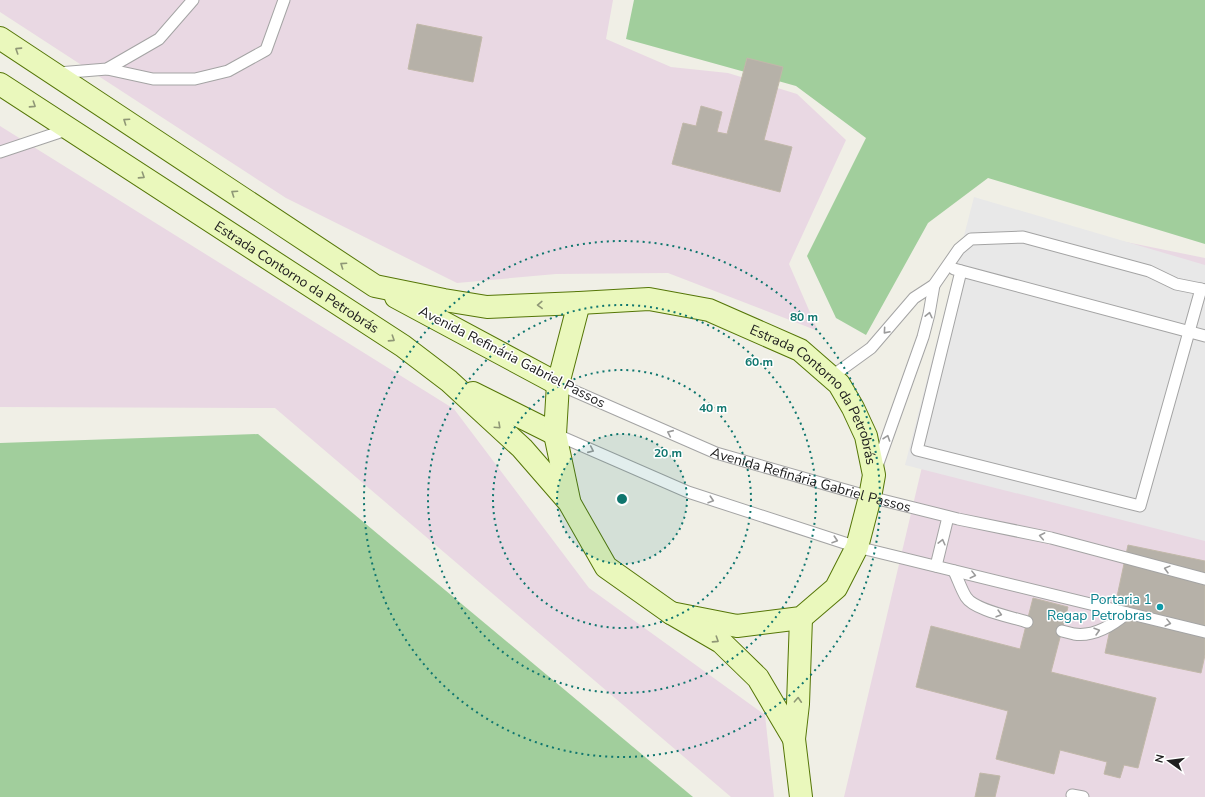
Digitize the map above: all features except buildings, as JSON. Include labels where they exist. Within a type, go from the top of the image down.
[{"type":"main road","name":"Estrada Contorno da Petrobrás","points":[[0,38],[375,286],[444,300],[487,306],[649,299],[710,310],[800,350],[839,384],[850,402],[866,436],[874,475],[857,547],[836,588],[801,618],[737,626],[671,613]]},
{"type":"main road","name":"Estrada Contorno da Petrobrás","points":[[0,84],[404,346],[448,381],[522,448],[569,502],[606,567],[671,613],[720,642],[758,678],[794,739]]},
{"type":"main road","name":"Avenida Refinária Gabriel Passos","points":[[375,286],[558,384]]},
{"type":"main road","name":"Estrada Contorno da Petrobrás","points":[[569,502],[555,434],[558,384],[579,303]]},
{"type":"main road","points":[[448,381],[555,434]]},
{"type":"main road","name":"Estrada Contorno da Petrobrás","points":[[801,618],[798,704],[794,739],[801,797]]},
{"type":"lane","points":[[107,69],[160,39],[193,0]]},
{"type":"lane","points":[[54,74],[107,69],[153,79],[195,80],[228,71],[266,50],[284,0]]},
{"type":"lane","points":[[0,152],[69,129]]},
{"type":"lane","points":[[831,377],[870,348],[914,298],[934,285],[959,249],[971,239],[1023,237],[1149,271],[1176,284],[1203,289],[1189,332],[1140,506],[917,450],[961,271]]},
{"type":"lane","points":[[946,267],[1205,336]]},
{"type":"lane","points":[[874,475],[923,337],[934,285]]},
{"type":"lane","name":"Avenida Refinária Gabriel Passos","points":[[558,384],[716,454],[948,517],[1051,538],[1205,579]]},
{"type":"lane","points":[[555,434],[688,492],[857,547],[1205,632]]},
{"type":"lane","points":[[936,566],[948,517]]},
{"type":"lane","points":[[954,571],[966,598],[971,603],[984,610],[1027,622]]},
{"type":"lane","points":[[1062,631],[1075,634],[1085,634],[1103,629],[1127,613]]},
{"type":"shaded area","points":[[0,0],[613,0],[606,39],[671,67],[728,73],[797,94],[846,140],[789,264],[818,331],[668,273],[556,274],[457,283],[286,198],[0,12]]},
{"type":"shaded area","points":[[0,126],[454,409],[589,588],[765,715],[774,797],[731,797],[275,408],[0,407]]},
{"type":"shaded area","points":[[974,197],[1205,265],[1205,541],[905,465]]},
{"type":"shaded area","points":[[982,213],[1205,258],[1205,797],[844,797]]},
{"type":"green space","points":[[634,0],[1205,0],[1205,244],[988,178],[928,223],[866,335],[836,318],[807,256],[866,138],[796,86],[626,39]]},
{"type":"green space","points":[[258,434],[693,797],[0,797],[0,443]]},
{"type":"place","name":"Portaria 1 Regap Petrobras","points":[[1160,607]]}]
